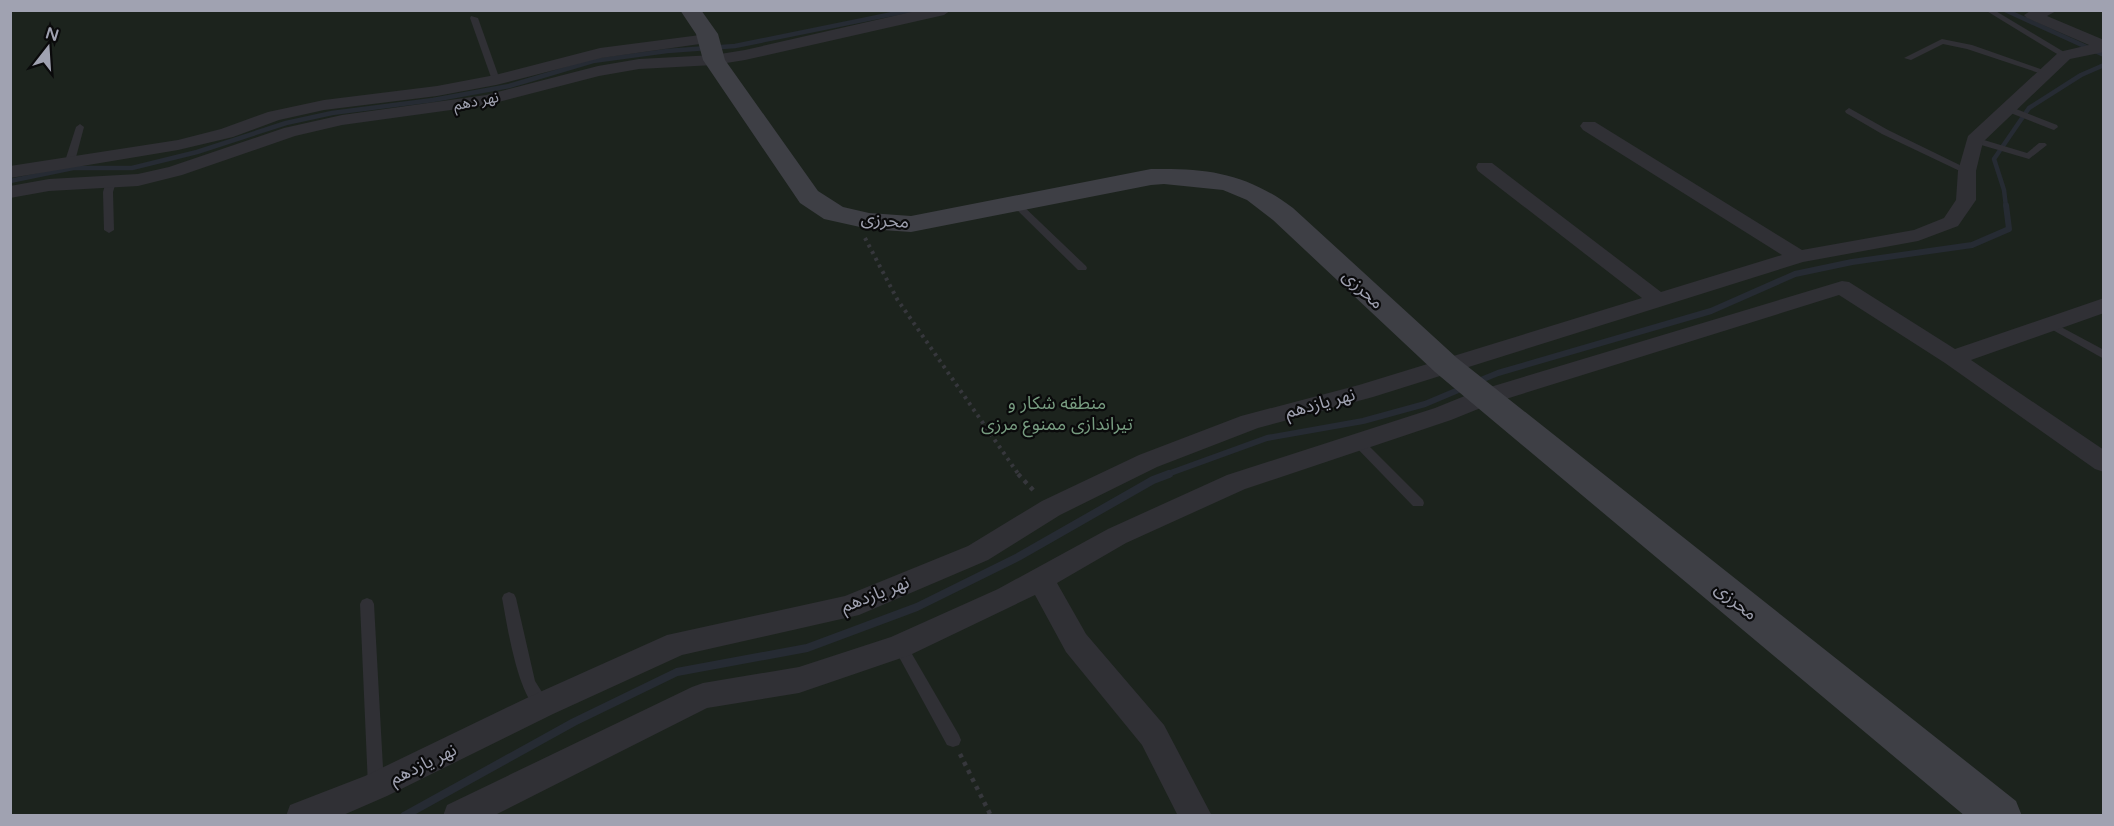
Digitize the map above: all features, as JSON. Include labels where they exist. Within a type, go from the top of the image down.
[{"type":"street","name":"محرزی","points":[[690,10],[711,49],[809,197],[834,213],[869,221],[911,224],[1151,177],[1189,176],[1224,183],[1255,194],[1282,214],[1466,382],[2000,816]]},
{"type":"street","name":"نهر دهم","points":[[10,192],[49,185],[138,180],[175,171],[290,132],[342,120],[487,100],[598,71],[711,49],[745,55],[944,10]]},
{"type":"street","points":[[2051,10],[2032,15],[2090,49]]},
{"type":"street","points":[[10,172],[178,146],[228,133],[274,116],[324,105],[437,91],[496,80],[600,52],[711,49]]},
{"type":"street","points":[[459,816],[579,754],[703,696],[799,680],[900,646],[1008,597],[1117,536],[1236,482],[1443,414],[1466,382],[1659,301],[1799,257],[1918,235],[1951,222],[1966,200],[1967,171],[1982,142],[2045,72],[2090,49]]},
{"type":"street","points":[[1589,126],[1799,257]]},
{"type":"street","points":[[1485,167],[1659,301]]},
{"type":"street","points":[[1466,382],[1842,286],[1953,358],[2103,463]]},
{"type":"street","points":[[1953,358],[2103,305]]},
{"type":"street","name":"نهر یازدهم","points":[[302,816],[376,786],[542,705],[677,644],[849,607],[978,553],[1051,508],[1148,460],[1250,422],[1365,391],[1466,382]]},
{"type":"street","points":[[1040,579],[1076,643],[1153,735],[1196,816]]},
{"type":"lane","points":[[1988,10],[2090,49]]},
{"type":"lane","points":[[474,18],[496,80]]},
{"type":"lane","points":[[1908,58],[1942,41],[1969,47],[2045,72]]},
{"type":"lane","points":[[2011,110],[2054,127]]},
{"type":"lane","points":[[1849,111],[1885,132],[1967,171]]},
{"type":"lane","points":[[70,161],[80,127]]},
{"type":"lane","points":[[1982,142],[2029,156],[2042,145]]},
{"type":"lane","points":[[109,230],[108,192],[111,182]]},
{"type":"lane","points":[[1016,204],[1082,268]]},
{"type":"lane","points":[[2048,323],[2103,356]]},
{"type":"lane","points":[[1357,441],[1418,503]]},
{"type":"lane","points":[[509,598],[528,683],[542,705]]},
{"type":"lane","points":[[368,604],[376,786]]},
{"type":"lane","points":[[900,646],[953,740]]},
{"type":"path","points":[[869,221],[864,240],[897,299],[1014,470],[1051,508]]},
{"type":"path","points":[[953,740],[991,816]]},
{"type":"green space","name":"منطقه شکار و تیراندازی ممنوع مرزی","points":[[11,11],[2103,11],[2103,815],[11,815]]},
{"type":"waterway","points":[[10,181],[73,168],[132,168],[197,152],[286,123],[332,113],[433,100],[509,86],[593,61],[667,51],[735,46],[912,10]]},
{"type":"waterway","points":[[2005,10],[2104,55]]},
{"type":"waterway","points":[[2006,207],[2004,190],[1994,159],[2029,108],[2081,75],[2104,65]]},
{"type":"waterway","points":[[1476,382],[1498,373],[1711,311],[1795,274],[1852,262],[1972,245],[2009,229],[2006,205]]},
{"type":"waterway","points":[[1165,475],[1267,438],[1363,421],[1425,404],[1463,388]]},
{"type":"waterway","points":[[404,816],[574,722],[677,672],[807,648],[917,607],[1018,557],[1153,480],[1169,474]]}]
